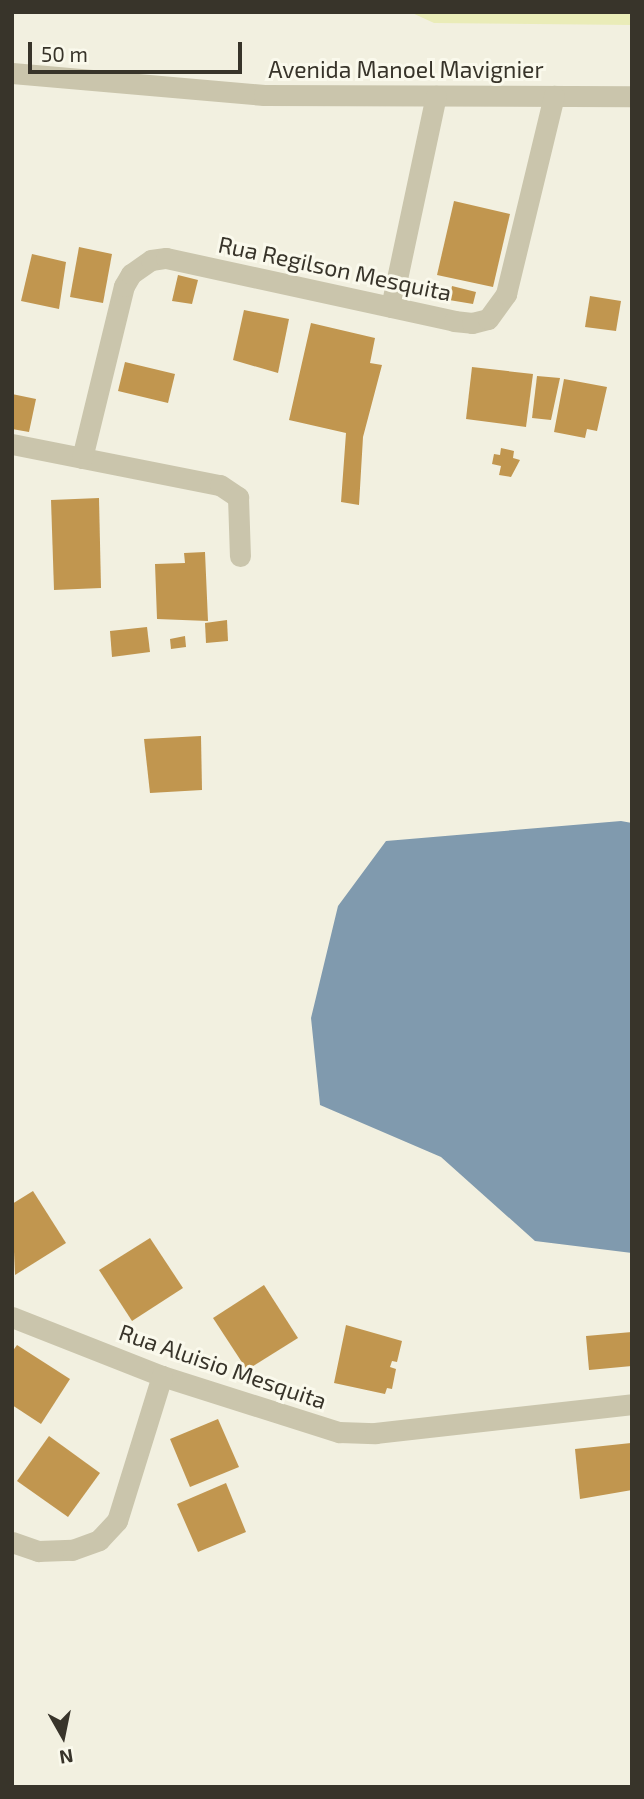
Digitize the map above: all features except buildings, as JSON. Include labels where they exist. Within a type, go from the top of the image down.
[{"type":"street","name":"Avenida Manoel Mavignier","points":[[12,73],[264,95],[632,96]]},
{"type":"street","points":[[391,307],[436,96]]},
{"type":"street","name":"Rua Regilson Mesquita","points":[[82,458],[124,286],[131,274],[151,260],[166,258],[472,323],[488,319],[500,307],[554,96]]},
{"type":"street","points":[[12,444],[220,485],[238,497],[240,556]]},
{"type":"street","name":"Rua Aluisio Mesquita","points":[[12,1317],[162,1376],[339,1432],[375,1433],[632,1404]]},
{"type":"street","points":[[12,1542],[38,1551],[72,1550],[99,1540],[117,1521],[162,1376]]},
{"type":"sand","points":[[410,12],[632,12],[632,25],[434,23]]},
{"type":"water","points":[[621,821],[632,823],[632,1253],[535,1241],[441,1157],[320,1105],[311,1018],[338,906],[386,841]]}]
